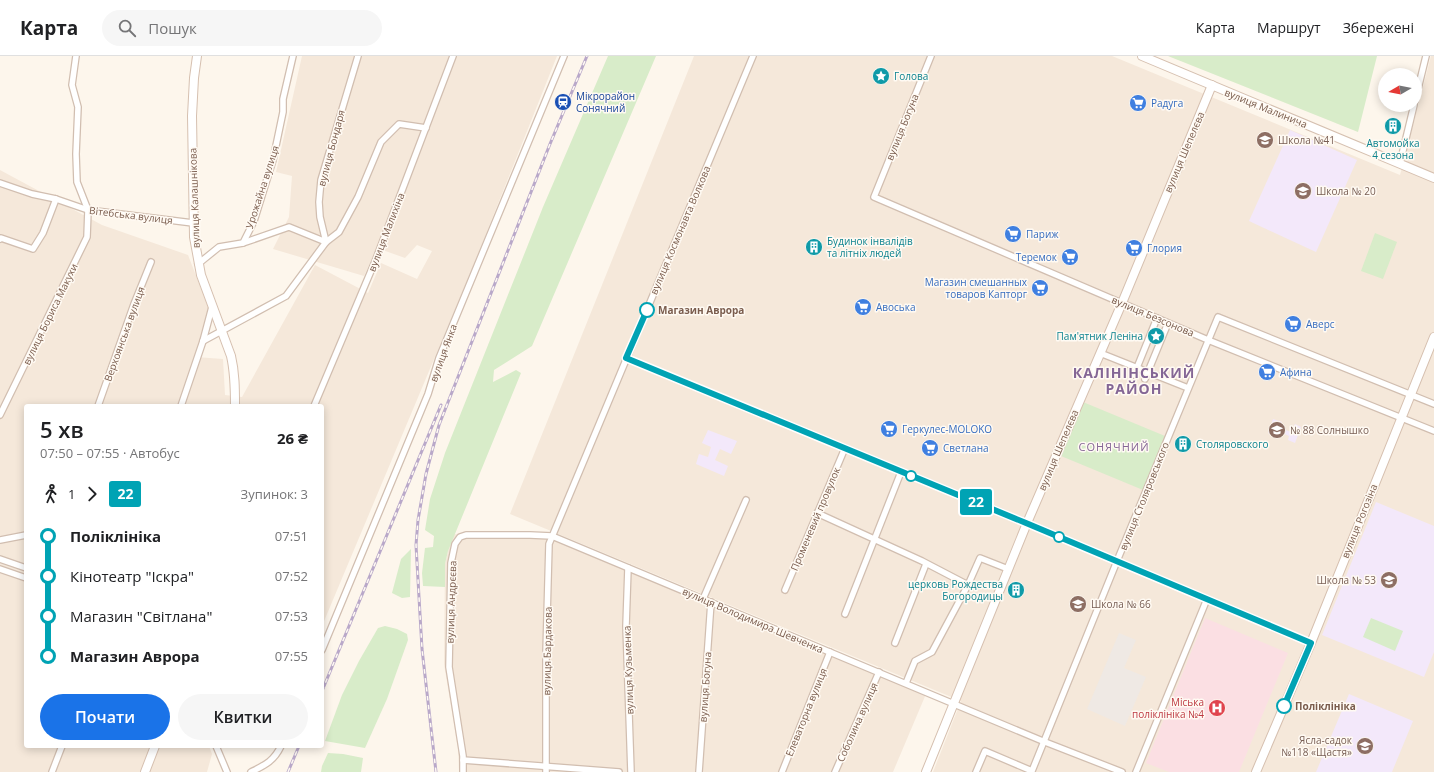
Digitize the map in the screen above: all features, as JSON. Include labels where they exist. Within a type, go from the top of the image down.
[{"type":"street","points":[[76,56],[72,85],[78,107],[76,154],[77,182],[88,210]]},
{"type":"street","name":"вулиця Калашнікова","points":[[197,56],[192,116],[194,238],[198,264],[234,368],[236,384],[235,404]]},
{"type":"street","name":"Урожайна вулиця","points":[[243,243],[254,221],[273,160],[283,112],[283,99],[293,56]]},
{"type":"street","name":"вулиця Бондаря","points":[[326,242],[320,216],[319,202],[321,180],[358,56]]},
{"type":"street","name":"вулиця Малихіна","points":[[315,404],[376,258],[453,56]]},
{"type":"street","name":"вулиця Янка","points":[[324,645],[428,394],[440,358],[564,56]]},
{"type":"street","name":"вулиця Космонавта Волкова","points":[[552,536],[753,56]]},
{"type":"street","name":"вулиця Богуна","points":[[874,197],[931,56]]},
{"type":"street","name":"вулиця Малинича","points":[[1142,56],[1434,178]]},
{"type":"street","points":[[1422,73],[1426,56]]},
{"type":"street","name":"вулиця Шепелєва","points":[[926,772],[1026,523],[1122,303],[1212,85]]},
{"type":"street","points":[[1400,163],[1412,112]]},
{"type":"street","points":[[203,341],[286,296],[326,242],[339,232],[358,197],[381,142],[399,124],[426,128]]},
{"type":"street","name":"Вітебська вулиця","points":[[0,182],[32,194],[56,199],[88,210],[194,223]]},
{"type":"street","name":"вулиця Безсонова","points":[[874,197],[1208,340],[1434,431]]},
{"type":"street","points":[[0,239],[1,238],[33,249],[43,233],[56,199]]},
{"type":"street","name":"вулиця Бориса Макухи","points":[[0,415],[87,237],[88,210]]},
{"type":"street","points":[[198,264],[219,247],[243,243],[289,227],[326,242]]},
{"type":"street","name":"Верхоянська вулиця","points":[[99,404],[134,304],[151,262]]},
{"type":"street","points":[[182,404],[203,341],[212,307]]},
{"type":"street","name":"вулиця Столяровського","points":[[976,772],[985,751],[1032,771],[1218,317],[1410,394]]},
{"type":"street","points":[[1134,375],[1157,318]]},
{"type":"street","points":[[1145,379],[1168,323]]},
{"type":"street","name":"вулиця Рогозіна","points":[[1256,772],[1311,643],[1434,337]]},
{"type":"street","points":[[1100,354],[1188,388]]},
{"type":"street","points":[[626,358],[1026,523],[1311,643]]},
{"type":"street","points":[[1410,394],[1434,404]]},
{"type":"street","name":"Променевий провулок","points":[[785,590],[844,448]]},
{"type":"street","points":[[844,614],[901,472]]},
{"type":"street","points":[[703,599],[746,500]]},
{"type":"street","points":[[818,513],[968,585]]},
{"type":"street","points":[[0,540],[24,535]]},
{"type":"street","name":"вулиця Андрєєва","points":[[463,772],[463,760],[449,667],[451,563],[455,544],[460,537],[466,535],[552,536]]},
{"type":"street","name":"вулиця Володимира Шевченка","points":[[552,536],[954,703],[1044,742],[1122,772]]},
{"type":"street","name":"вулиця Бардакова","points":[[546,769],[548,559],[549,544],[552,536]]},
{"type":"street","points":[[906,683],[915,661],[932,652],[968,585],[980,558],[1008,570]]},
{"type":"street","points":[[0,559],[24,567]]},
{"type":"street","points":[[895,643],[926,564]]},
{"type":"street","name":"вулиця Кузьменка","points":[[628,568],[626,626],[631,772]]},
{"type":"street","points":[[0,569],[24,577]]},
{"type":"street","points":[[1136,772],[1207,599]]},
{"type":"street","name":"вулиця Богуна","points":[[699,772],[711,602]]},
{"type":"street","name":"Елеваторна вулиця","points":[[782,772],[830,652]]},
{"type":"street","name":"Соболина вулиця","points":[[835,772],[879,672]]},
{"type":"street","points":[[52,772],[61,748]]},
{"type":"street","points":[[145,772],[154,748]]},
{"type":"street","points":[[217,748],[227,772]]},
{"type":"street","points":[[251,772],[269,763],[278,754],[281,748]]},
{"type":"street","points":[[463,760],[546,769],[619,772]]},
{"type":"shaded area","points":[[302,56],[557,56],[474,264],[324,621],[324,404],[24,404],[24,748],[210,748],[212,754],[207,772],[0,772],[0,170],[102,225],[188,255],[209,309],[196,357],[223,359],[225,395],[242,397],[315,265],[368,293],[381,263],[417,279],[432,251],[417,245],[405,258],[377,248],[364,276],[273,249],[289,217],[292,176],[276,172]]},
{"type":"shaded area","name":"СОНЯЧНИЙ","points":[[694,56],[1112,56],[1400,175],[1416,112],[1422,112],[1422,91],[1431,56],[1434,56],[1434,772],[933,772],[961,701],[510,514]]},
{"type":"shaded area","name":"Школа № 20","points":[[1290,130],[1357,160],[1316,252],[1249,221]]},
{"type":"shaded area","name":"№ 88 Солнышко","points":[[1273,419],[1282,422],[1280,428],[1291,432],[1295,424],[1301,427],[1295,443],[1288,440],[1289,436],[1280,432],[1277,437],[1268,433]]},
{"type":"shaded area","points":[[708,430],[737,441],[731,454],[720,449],[715,460],[728,466],[724,476],[696,464],[699,454],[708,457],[711,447],[702,443]]},
{"type":"shaded area","name":"Школа № 53","points":[[1376,502],[1434,526],[1434,652],[1424,677],[1322,635]]},
{"type":"shaded area","points":[[454,534],[474,537],[547,539],[558,542],[926,694],[893,772],[459,772],[458,748],[444,664],[445,564]]},
{"type":"shaded area","name":"Міська поліклініка №4","points":[[1205,618],[1288,653],[1239,772],[1169,772],[1146,763]]},
{"type":"shaded area","points":[[1119,633],[1136,640],[1124,668],[1146,677],[1125,726],[1087,709]]},
{"type":"shaded area","name":"Ясла-садок №118 «Щастя»","points":[[1349,694],[1413,721],[1392,772],[1316,772]]},
{"type":"green space","points":[[608,56],[656,56],[532,346],[494,370],[493,382],[516,370],[521,373],[448,551],[445,564],[445,587],[423,586],[422,573],[425,548],[433,547],[434,536],[425,530],[430,499],[445,453],[543,207]]},
{"type":"green space","points":[[1168,56],[1377,56],[1358,132]]},
{"type":"green space","points":[[1375,233],[1397,242],[1383,279],[1361,271]]},
{"type":"green space","points":[[1083,402],[1165,436],[1143,490],[1061,456]]},
{"type":"green space","points":[[411,549],[410,597],[402,598],[392,593],[401,559]]},
{"type":"green space","points":[[1371,618],[1403,631],[1395,651],[1363,637]]},
{"type":"green space","points":[[385,626],[397,629],[407,634],[408,640],[387,699],[365,748],[325,741],[342,695],[359,661],[378,628]]},
{"type":"green space","points":[[328,753],[363,758],[361,772],[321,772]]},
{"type":"railway","points":[[436,772],[422,649],[416,545],[418,520],[426,474],[439,425],[550,144],[587,56]]},
{"type":"railway","points":[[324,686],[441,405]]},
{"type":"railway","points":[[288,772],[298,748]]},
{"type":"bus line","name":"22","points":[[647,310],[626,358],[1026,523],[1311,643],[1284,706]]},
{"type":"place","name":"Голова","points":[[881,76]]},
{"type":"place","name":"Мікрорайон Сонячний","points":[[563,102]]},
{"type":"place","name":"Радуга","points":[[1138,103]]},
{"type":"place","name":"Автомойка 4 сезона","points":[[1393,126]]},
{"type":"place","name":"Школа №41","points":[[1265,140]]},
{"type":"place","name":"Школа № 20","points":[[1303,191]]},
{"type":"place","name":"Париж","points":[[1013,234]]},
{"type":"place","name":"Будинок інвалідів та літніх людей","points":[[814,247]]},
{"type":"place","name":"Глория","points":[[1134,248]]},
{"type":"place","name":"Теремок","points":[[1070,257]]},
{"type":"place","name":"Магазин смешанных товаров Капторг","points":[[1040,288]]},
{"type":"place","name":"Авоська","points":[[863,307]]},
{"type":"place","name":"Магазин Аврора","points":[[647,310]]},
{"type":"place","name":"Аверс","points":[[1293,324]]},
{"type":"place","name":"Пам'ятник Леніна","points":[[1156,336]]},
{"type":"place","name":"Афина","points":[[1267,372]]},
{"type":"place","name":"Геркулес-MOLOKO","points":[[889,429]]},
{"type":"place","name":"№ 88 Солнышко","points":[[1277,430]]},
{"type":"place","name":"Столяровского","points":[[1183,444]]},
{"type":"place","name":"Светлана","points":[[930,448]]},
{"type":"place","name":"Школа № 53","points":[[1389,580]]},
{"type":"place","name":"церковь Рождества Богородицы","points":[[1016,590]]},
{"type":"place","name":"Школа № 66","points":[[1078,604]]},
{"type":"place","name":"Поліклініка","points":[[1284,706]]},
{"type":"place","name":"Міська поліклініка №4","points":[[1217,708]]},
{"type":"place","name":"Ясла-садок №118 «Щастя»","points":[[1365,746]]},
{"type":"district","name":"КАЛІНІНСЬКИЙ РАЙОН","points":[[1134,382]]},
{"type":"district","name":"СОНЯЧНИЙ","points":[[1114,447]]}]
